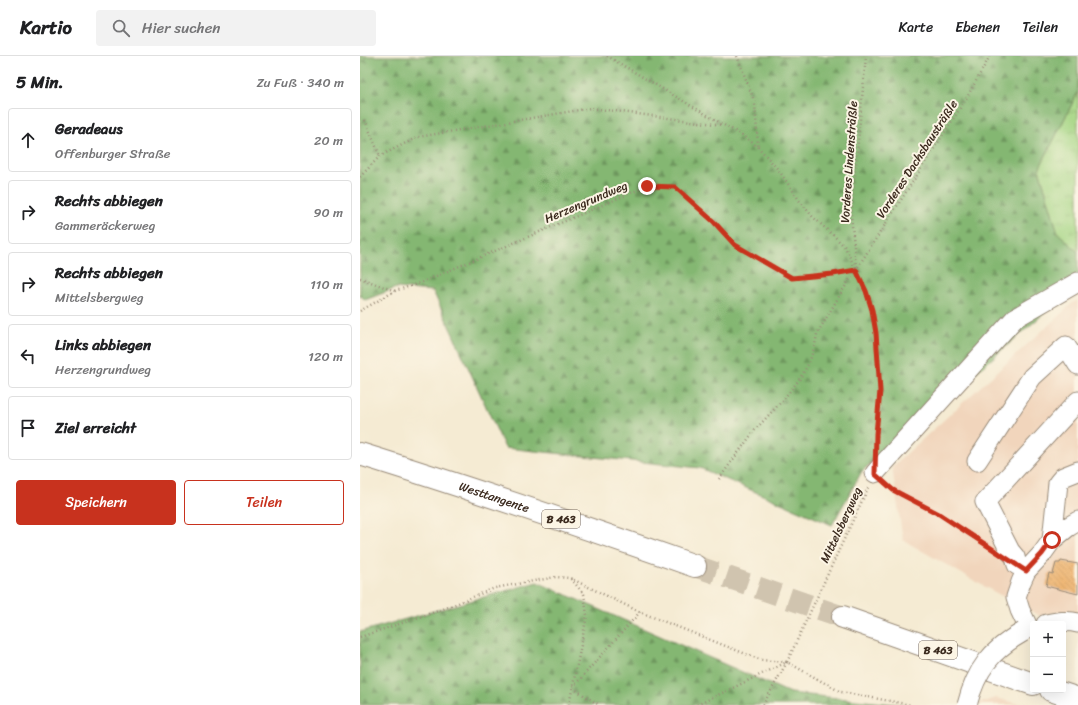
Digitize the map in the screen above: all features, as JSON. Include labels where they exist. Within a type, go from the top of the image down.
[{"type":"highway","name":"Westtangente","points":[[360,454],[516,504],[695,566]]},
{"type":"highway","name":"B 463","points":[[843,617],[1030,683]]},
{"type":"highway","points":[[1060,693],[1078,699]]},
{"type":"street","points":[[875,474],[1015,318],[1078,282]]},
{"type":"street","points":[[977,461],[1032,377],[1066,346],[1078,365]]},
{"type":"street","points":[[1030,624],[1020,610],[1016,596],[1021,582],[1022,568],[1010,551],[984,502],[1078,401]]},
{"type":"street","points":[[1052,540],[1058,483],[1063,477],[1078,471]]},
{"type":"street","points":[[1022,568],[1042,554],[1052,540],[1078,521]]},
{"type":"street","points":[[1066,621],[1078,623]]},
{"type":"street","points":[[967,705],[971,689],[976,678],[991,656],[1012,638],[1030,629]]},
{"type":"path","name":"Mittelsbergweg","points":[[607,56],[742,135],[758,146],[780,172],[812,216],[845,247],[866,291],[872,310],[876,333],[880,391],[876,434],[875,474],[787,662],[763,705]]},
{"type":"path","points":[[737,56],[756,103],[758,146]]},
{"type":"path","name":"Vorderes Lindensträßle","points":[[856,270],[851,215],[866,56]]},
{"type":"path","name":"Vorderes Dachsbausträßle","points":[[719,479],[754,431],[800,380],[815,345],[817,334],[856,270],[966,99],[990,56]]},
{"type":"path","points":[[360,177],[380,156],[418,137],[591,108],[724,125]]},
{"type":"path","points":[[365,120],[380,156]]},
{"type":"path","name":"Herzengrundweg","points":[[360,311],[395,292],[420,283],[647,186],[675,187],[714,222],[735,245],[792,278],[856,270]]},
{"type":"path","points":[[360,278],[395,292]]},
{"type":"path","points":[[875,474],[893,490],[939,514],[991,548]]},
{"type":"path","points":[[360,637],[441,610],[495,588],[556,577],[570,578],[640,612],[761,660],[787,662],[841,692],[911,705]]},
{"type":"path","points":[[568,705],[573,688],[587,615],[584,594],[570,578]]},
{"type":"path","points":[[573,688],[640,612]]},
{"type":"path","points":[[697,705],[787,662]]},
{"type":"path","points":[[573,688],[599,705]]},
{"type":"shaded area","points":[[1078,300],[1078,616],[1059,612],[1040,616],[987,588],[903,540],[892,467]]},
{"type":"shaded area","points":[[996,698],[1022,705],[974,705]]},
{"type":"green space","points":[[360,56],[1078,56],[1078,92],[1039,169],[1058,233],[1078,252],[1078,284],[862,471],[832,525],[700,468],[505,448],[433,291],[396,288],[365,300],[360,295]]},
{"type":"green space","points":[[1078,92],[1078,252],[1058,233],[1039,169]]},
{"type":"green space","points":[[537,582],[790,693],[903,705],[360,705],[360,632]]},
{"type":"building","points":[[1061,561],[1078,564],[1078,594],[1046,586],[1049,573],[1053,574],[1056,563],[1060,563]]},
{"type":"tunnel","points":[[695,566],[843,617]]},
{"type":"route","points":[[647,186],[675,187],[714,222],[735,245],[792,278],[856,270],[866,291],[872,310],[876,333],[880,391],[876,434],[875,474],[893,490],[939,514],[1026,571],[1042,554],[1052,540]]}]
